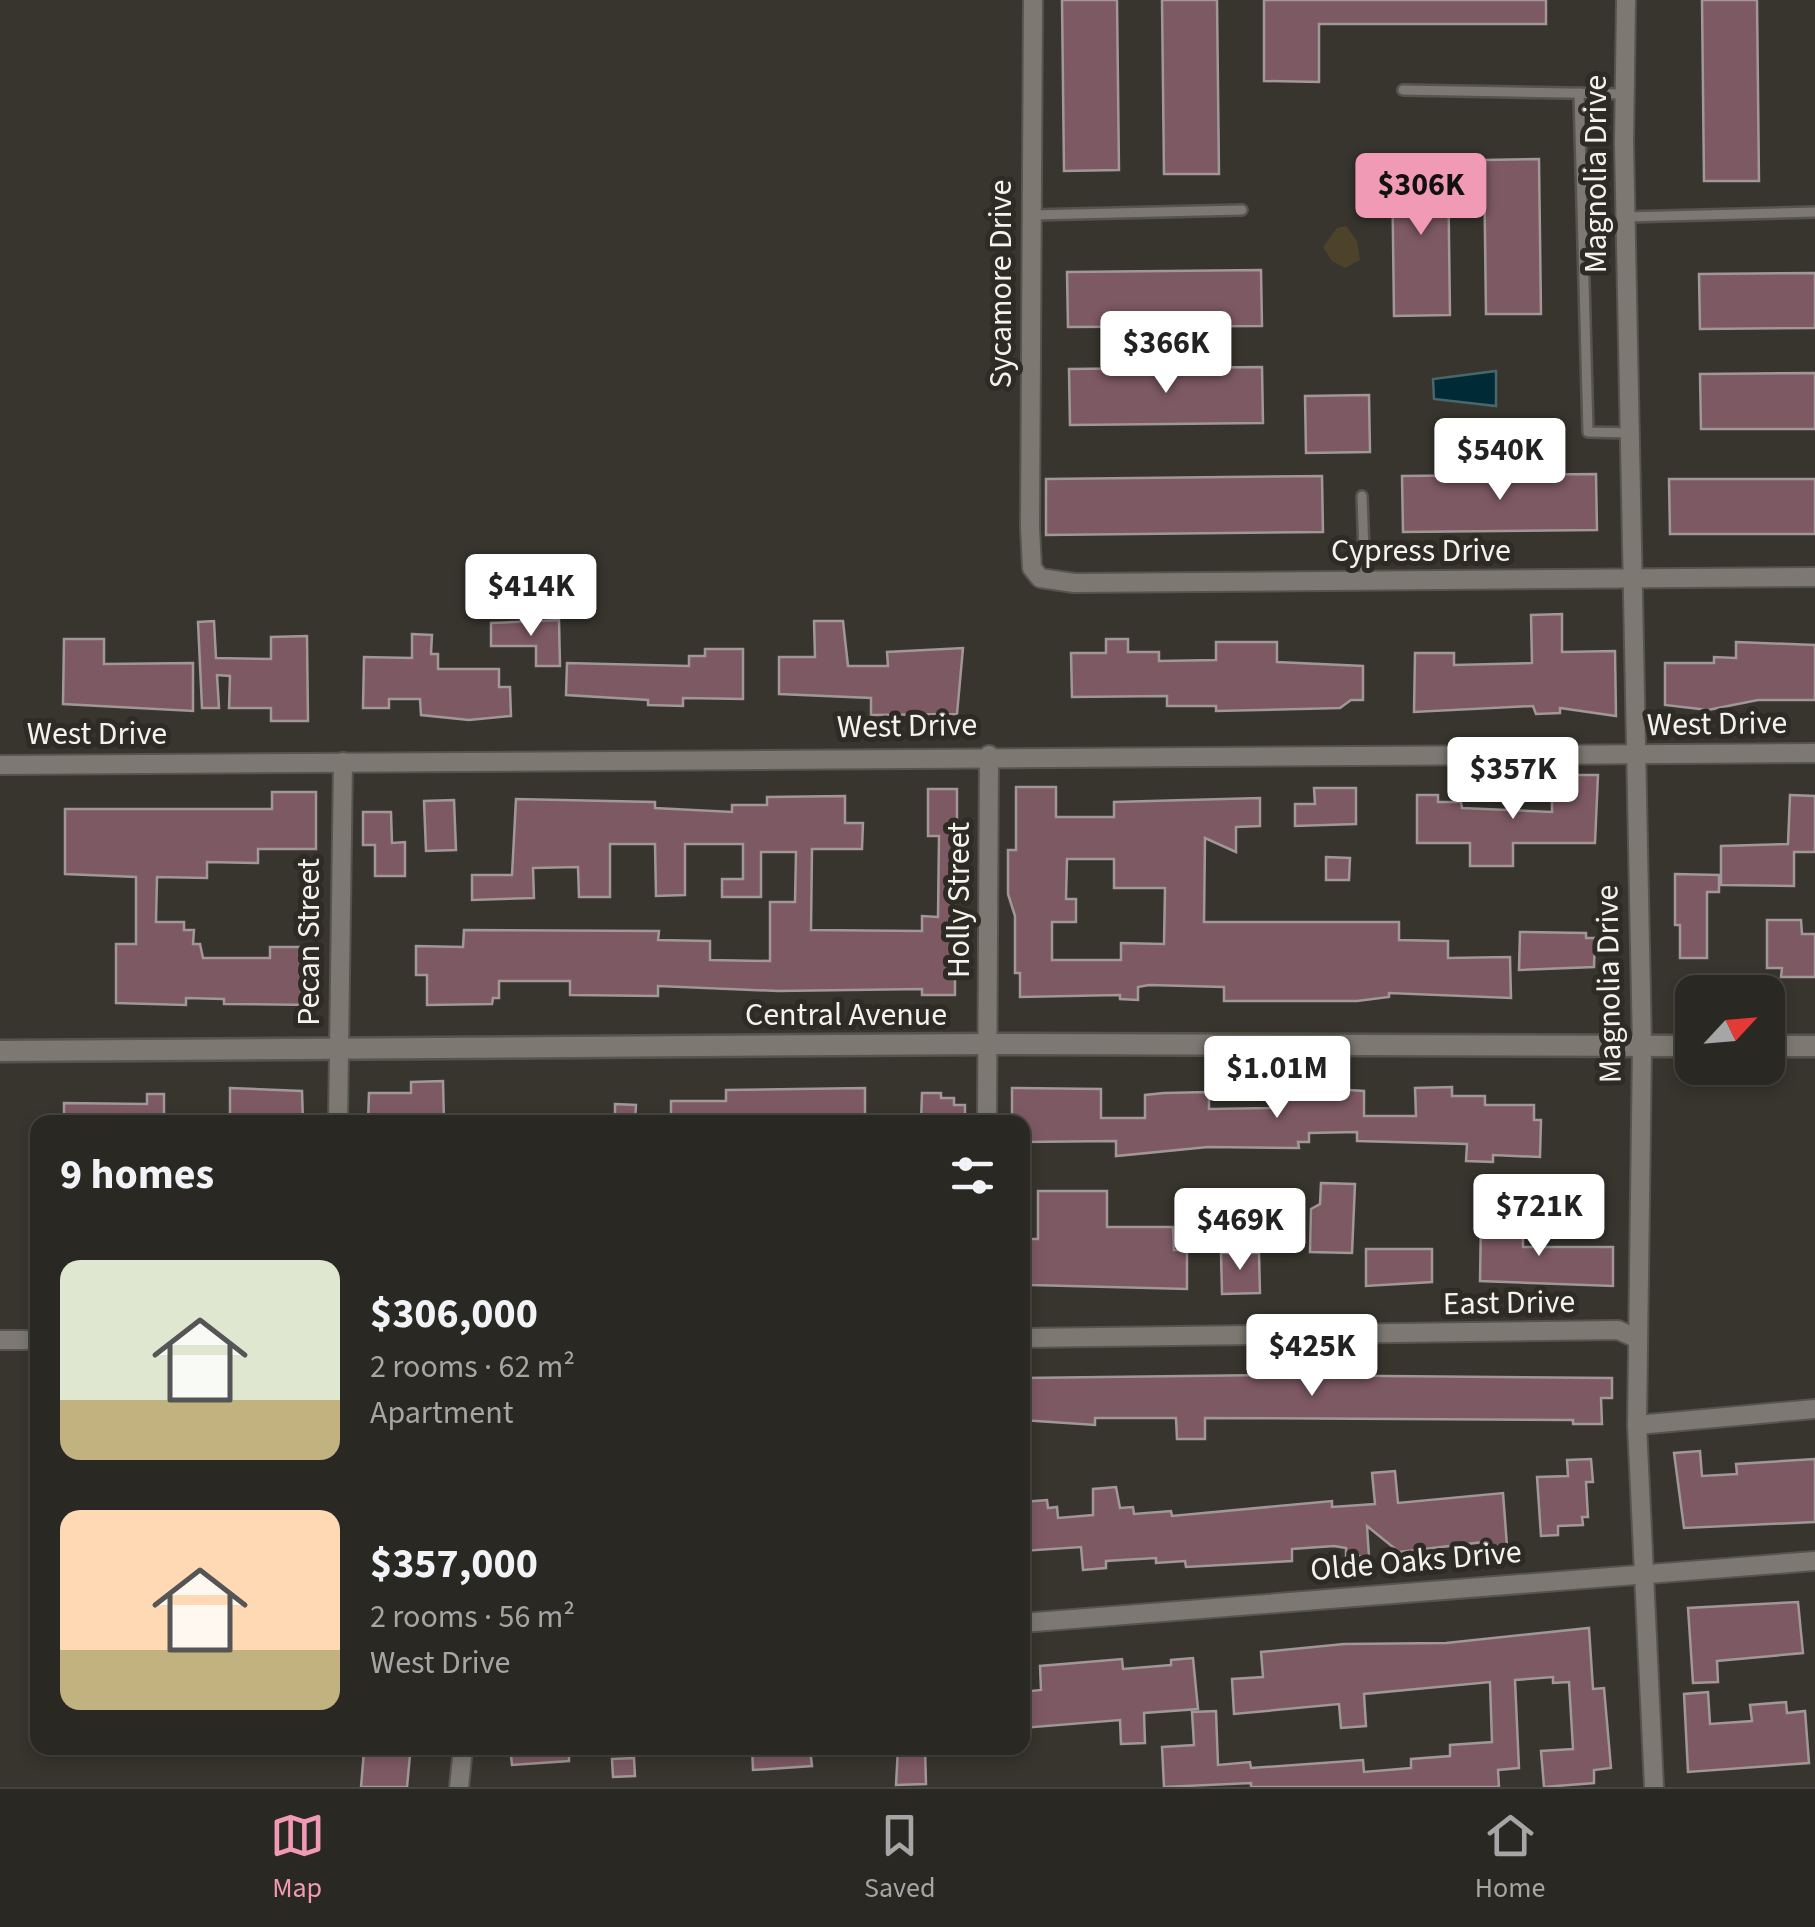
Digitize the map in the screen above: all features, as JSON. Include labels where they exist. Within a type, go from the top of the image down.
[{"type":"street","name":"Sycamore Drive","points":[[1032,568],[1033,0]]},
{"type":"street","name":"Magnolia Drive","points":[[1626,0],[1625,217],[1642,1047],[1636,1426],[1654,1787]]},
{"type":"street","name":"Cypress Drive","points":[[1032,568],[1040,578],[1074,583],[1815,578]]},
{"type":"street","name":"West Drive","points":[[0,765],[989,755],[1815,753]]},
{"type":"street","name":"Holly Street","points":[[987,1115],[989,755]]},
{"type":"street","name":"Pecan Street","points":[[338,1115],[344,762]]},
{"type":"street","name":"Central Avenue","points":[[0,1050],[988,1044],[1675,1046]]},
{"type":"street","points":[[1785,1046],[1815,1046]]},
{"type":"street","name":"East Drive","points":[[1030,1338],[1618,1330],[1636,1338]]},
{"type":"street","points":[[0,1340],[30,1340]]},
{"type":"street","points":[[1636,1426],[1815,1409]]},
{"type":"street","name":"Olde Oaks Drive","points":[[1030,1621],[1642,1572],[1815,1562]]},
{"type":"street","points":[[459,1787],[462,1755]]},
{"type":"lane","points":[[1403,90],[1625,94]]},
{"type":"lane","points":[[1579,93],[1588,432],[1631,433]]},
{"type":"lane","points":[[1032,215],[1242,210]]},
{"type":"lane","points":[[1625,217],[1815,212]]},
{"type":"lane","points":[[1362,496],[1365,581]]},
{"type":"shaded area","points":[[1346,226],[1357,241],[1360,260],[1345,268],[1332,261],[1323,247],[1337,228]]},
{"type":"water","points":[[1496,371],[1496,406],[1434,399],[1433,379]]},
{"type":"building","points":[[1062,0],[1117,0],[1119,170],[1064,171]]},
{"type":"building","points":[[1162,0],[1217,0],[1219,174],[1164,174]]},
{"type":"building","points":[[1264,0],[1546,0],[1546,24],[1319,24],[1319,82],[1264,81]]},
{"type":"building","points":[[1702,0],[1757,0],[1759,181],[1704,181]]},
{"type":"building","points":[[1539,159],[1541,314],[1486,314],[1484,160]]},
{"type":"building","points":[[1448,160],[1450,315],[1394,316],[1392,161]]},
{"type":"building","points":[[1261,270],[1262,326],[1068,327],[1067,272]]},
{"type":"building","points":[[1815,273],[1815,328],[1700,329],[1699,274]]},
{"type":"building","points":[[1262,367],[1263,423],[1070,425],[1069,369]]},
{"type":"building","points":[[1815,373],[1815,429],[1701,429],[1700,374]]},
{"type":"building","points":[[1369,395],[1370,452],[1306,453],[1305,396]]},
{"type":"building","points":[[1596,474],[1597,530],[1403,532],[1402,476]]},
{"type":"building","points":[[1322,476],[1323,532],[1046,535],[1046,479]]},
{"type":"building","points":[[1669,479],[1815,479],[1815,534],[1670,534]]},
{"type":"building","points":[[1562,614],[1562,652],[1615,651],[1616,716],[1560,708],[1560,713],[1536,714],[1533,706],[1414,712],[1415,653],[1454,653],[1454,665],[1532,663],[1531,615]]},
{"type":"building","points":[[559,620],[560,666],[536,666],[536,646],[491,646],[491,623]]},
{"type":"building","points":[[214,621],[216,658],[271,659],[271,637],[307,636],[308,721],[271,721],[271,708],[229,708],[230,676],[217,675],[219,708],[202,708],[198,622]]},
{"type":"building","points":[[814,621],[843,621],[848,666],[888,666],[887,652],[963,648],[957,714],[871,715],[871,698],[779,694],[779,657],[815,657]]},
{"type":"building","points":[[412,634],[432,635],[431,654],[438,654],[438,669],[499,669],[499,687],[510,687],[511,716],[469,720],[421,715],[420,699],[389,699],[389,708],[363,708],[364,657],[412,658]]},
{"type":"building","points":[[64,639],[104,639],[104,664],[193,663],[193,711],[63,704]]},
{"type":"building","points":[[1106,639],[1128,639],[1128,652],[1159,652],[1159,661],[1216,660],[1216,642],[1277,642],[1277,662],[1363,666],[1363,700],[1351,700],[1340,708],[1216,711],[1216,706],[1167,706],[1167,696],[1072,697],[1071,653],[1106,653]]},
{"type":"building","points":[[1736,642],[1815,645],[1815,700],[1758,700],[1708,710],[1665,705],[1665,663],[1714,663],[1714,657],[1736,658]]},
{"type":"building","points":[[705,649],[743,649],[743,699],[683,698],[683,706],[566,695],[567,663],[689,666],[689,656],[705,656]]},
{"type":"building","points":[[1552,775],[1598,775],[1595,843],[1513,843],[1513,866],[1470,866],[1470,843],[1417,843],[1417,795],[1438,795],[1438,802],[1461,802],[1462,808],[1552,812]]},
{"type":"building","points":[[1016,787],[1056,787],[1056,817],[1114,817],[1114,802],[1260,798],[1260,826],[1236,827],[1236,852],[1205,838],[1204,922],[1399,922],[1399,940],[1448,941],[1448,958],[1510,957],[1511,998],[1389,993],[1389,997],[1357,1001],[1224,1001],[1224,987],[1149,985],[1138,987],[1138,1000],[1120,999],[1120,995],[1020,997],[1020,973],[1015,973],[1015,916],[1008,894],[1008,850],[1016,850]],"holes":[[[1067,859],[1114,859],[1114,888],[1165,888],[1164,944],[1121,943],[1121,960],[1052,960],[1052,922],[1076,922],[1076,899],[1066,899]]]},
{"type":"building","points":[[1314,788],[1356,788],[1356,824],[1295,826],[1295,804],[1315,804]]},
{"type":"building","points":[[928,789],[957,789],[957,861],[964,861],[964,896],[955,896],[955,995],[922,995],[922,989],[778,991],[658,986],[658,996],[570,995],[570,981],[499,981],[499,998],[493,998],[492,1004],[427,1005],[427,975],[416,975],[416,946],[463,947],[464,930],[659,931],[658,940],[710,941],[710,960],[770,961],[770,902],[795,902],[796,852],[761,852],[761,897],[722,897],[722,879],[743,879],[743,844],[685,844],[685,895],[656,896],[655,844],[610,844],[610,897],[579,897],[578,867],[533,868],[534,898],[472,900],[472,875],[512,875],[516,799],[655,802],[655,808],[732,812],[732,805],[767,805],[767,797],[845,796],[845,823],[863,823],[862,849],[812,849],[811,930],[922,931],[922,916],[938,917],[939,836],[928,836]]},
{"type":"building","points":[[272,792],[316,792],[316,849],[258,849],[258,863],[207,862],[207,878],[157,877],[156,922],[184,922],[184,930],[194,930],[193,944],[200,944],[203,958],[270,958],[270,947],[314,947],[314,1005],[224,1004],[224,999],[186,998],[186,1005],[116,1003],[116,944],[136,944],[136,877],[65,874],[65,809],[272,809]]},
{"type":"building","points":[[1790,795],[1815,796],[1815,852],[1794,852],[1794,886],[1721,885],[1721,846],[1788,844]]},
{"type":"building","points":[[454,800],[456,850],[426,851],[424,801]]},
{"type":"building","points":[[363,812],[391,812],[392,843],[405,842],[405,876],[375,876],[375,845],[363,845]]},
{"type":"building","points":[[1326,857],[1350,858],[1349,880],[1326,880]]},
{"type":"building","points":[[1675,874],[1719,875],[1719,892],[1707,892],[1707,958],[1680,958],[1680,925],[1675,925]]},
{"type":"building","points":[[1767,920],[1801,920],[1802,934],[1815,934],[1815,977],[1785,977],[1782,968],[1767,968]]},
{"type":"building","points":[[1520,932],[1586,933],[1586,938],[1595,938],[1594,967],[1519,970]]},
{"type":"building","points":[[1271,1076],[1302,1076],[1302,1087],[1364,1091],[1364,1116],[1416,1116],[1415,1088],[1452,1087],[1452,1096],[1485,1096],[1485,1105],[1534,1105],[1534,1120],[1541,1120],[1540,1157],[1493,1155],[1493,1162],[1466,1161],[1467,1144],[1357,1141],[1357,1132],[1309,1133],[1309,1142],[1298,1142],[1299,1148],[1208,1147],[1116,1156],[1116,1141],[1030,1142],[1030,1115],[1012,1115],[1012,1088],[1101,1089],[1101,1118],[1145,1118],[1145,1095],[1164,1093],[1209,1092],[1209,1109],[1271,1108]]},
{"type":"building","points":[[443,1081],[444,1115],[368,1115],[369,1093],[411,1093],[411,1082]]},
{"type":"building","points":[[230,1088],[302,1091],[303,1115],[230,1115]]},
{"type":"building","points":[[865,1088],[865,1115],[671,1115],[671,1101],[726,1101],[726,1090]]},
{"type":"building","points":[[922,1093],[941,1093],[941,1098],[954,1098],[954,1105],[965,1105],[965,1115],[921,1115]]},
{"type":"building","points":[[147,1094],[164,1094],[164,1115],[64,1115],[64,1103],[147,1104]]},
{"type":"building","points":[[615,1104],[636,1105],[635,1115],[615,1115]]},
{"type":"building","points":[[1321,1183],[1355,1184],[1352,1253],[1310,1252],[1311,1209],[1320,1204]]},
{"type":"building","points":[[1038,1191],[1107,1191],[1107,1227],[1173,1227],[1174,1250],[1187,1250],[1187,1289],[1031,1285],[1030,1239],[1038,1239]]},
{"type":"building","points":[[1481,1219],[1523,1220],[1523,1247],[1613,1247],[1613,1286],[1480,1281]]},
{"type":"building","points":[[1366,1249],[1432,1249],[1432,1282],[1366,1286]]},
{"type":"building","points":[[1221,1253],[1259,1253],[1260,1293],[1222,1294]]},
{"type":"building","points":[[1030,1378],[1612,1378],[1612,1398],[1601,1398],[1602,1424],[1573,1424],[1573,1420],[1205,1418],[1205,1439],[1177,1439],[1176,1418],[1095,1418],[1095,1425],[1030,1421]]},
{"type":"building","points":[[1700,1451],[1702,1476],[1737,1474],[1736,1464],[1815,1459],[1815,1522],[1684,1528],[1674,1453]]},
{"type":"building","points":[[1591,1459],[1593,1482],[1586,1482],[1588,1517],[1582,1517],[1583,1525],[1558,1526],[1558,1535],[1541,1536],[1537,1477],[1568,1476],[1567,1460]]},
{"type":"building","points":[[1395,1471],[1398,1503],[1503,1493],[1507,1546],[1484,1548],[1484,1542],[1399,1552],[1367,1526],[1369,1556],[1346,1557],[1346,1548],[1334,1546],[1292,1549],[1292,1561],[1186,1567],[1185,1561],[1156,1563],[1156,1558],[1106,1561],[1106,1568],[1083,1570],[1081,1547],[1030,1550],[1030,1501],[1047,1500],[1048,1508],[1057,1507],[1058,1518],[1093,1515],[1093,1489],[1116,1487],[1120,1508],[1133,1507],[1134,1514],[1171,1511],[1172,1516],[1332,1501],[1332,1507],[1375,1504],[1372,1473]]},
{"type":"building","points":[[1798,1602],[1803,1653],[1717,1661],[1718,1682],[1693,1683],[1688,1608]]},
{"type":"building","points":[[1589,1628],[1593,1689],[1604,1688],[1611,1768],[1594,1770],[1594,1783],[1544,1787],[1541,1751],[1573,1749],[1569,1682],[1553,1683],[1553,1677],[1515,1680],[1519,1768],[1498,1770],[1499,1787],[1251,1787],[1251,1783],[1164,1787],[1162,1747],[1194,1745],[1192,1712],[1216,1711],[1218,1765],[1250,1762],[1251,1768],[1363,1760],[1364,1772],[1411,1768],[1411,1759],[1450,1756],[1450,1745],[1492,1742],[1490,1682],[1364,1694],[1366,1726],[1341,1728],[1339,1704],[1234,1714],[1232,1679],[1263,1677],[1261,1652],[1344,1644],[1446,1643]]},
{"type":"building","points":[[1193,1658],[1198,1709],[1144,1713],[1145,1743],[1121,1744],[1120,1720],[1030,1727],[1030,1691],[1041,1690],[1040,1666],[1122,1659],[1123,1669],[1171,1665],[1171,1660]]},
{"type":"building","points":[[1708,1692],[1710,1724],[1752,1721],[1750,1705],[1786,1702],[1787,1713],[1805,1711],[1809,1763],[1688,1772],[1684,1694]]},
{"type":"building","points":[[364,1755],[410,1755],[407,1787],[361,1787]]},
{"type":"building","points":[[511,1755],[569,1755],[569,1761],[512,1765]]},
{"type":"building","points":[[752,1755],[811,1755],[812,1766],[753,1770]]},
{"type":"building","points":[[898,1755],[925,1755],[926,1784],[896,1785]]},
{"type":"building","points":[[634,1758],[635,1776],[613,1777],[612,1759]]}]
